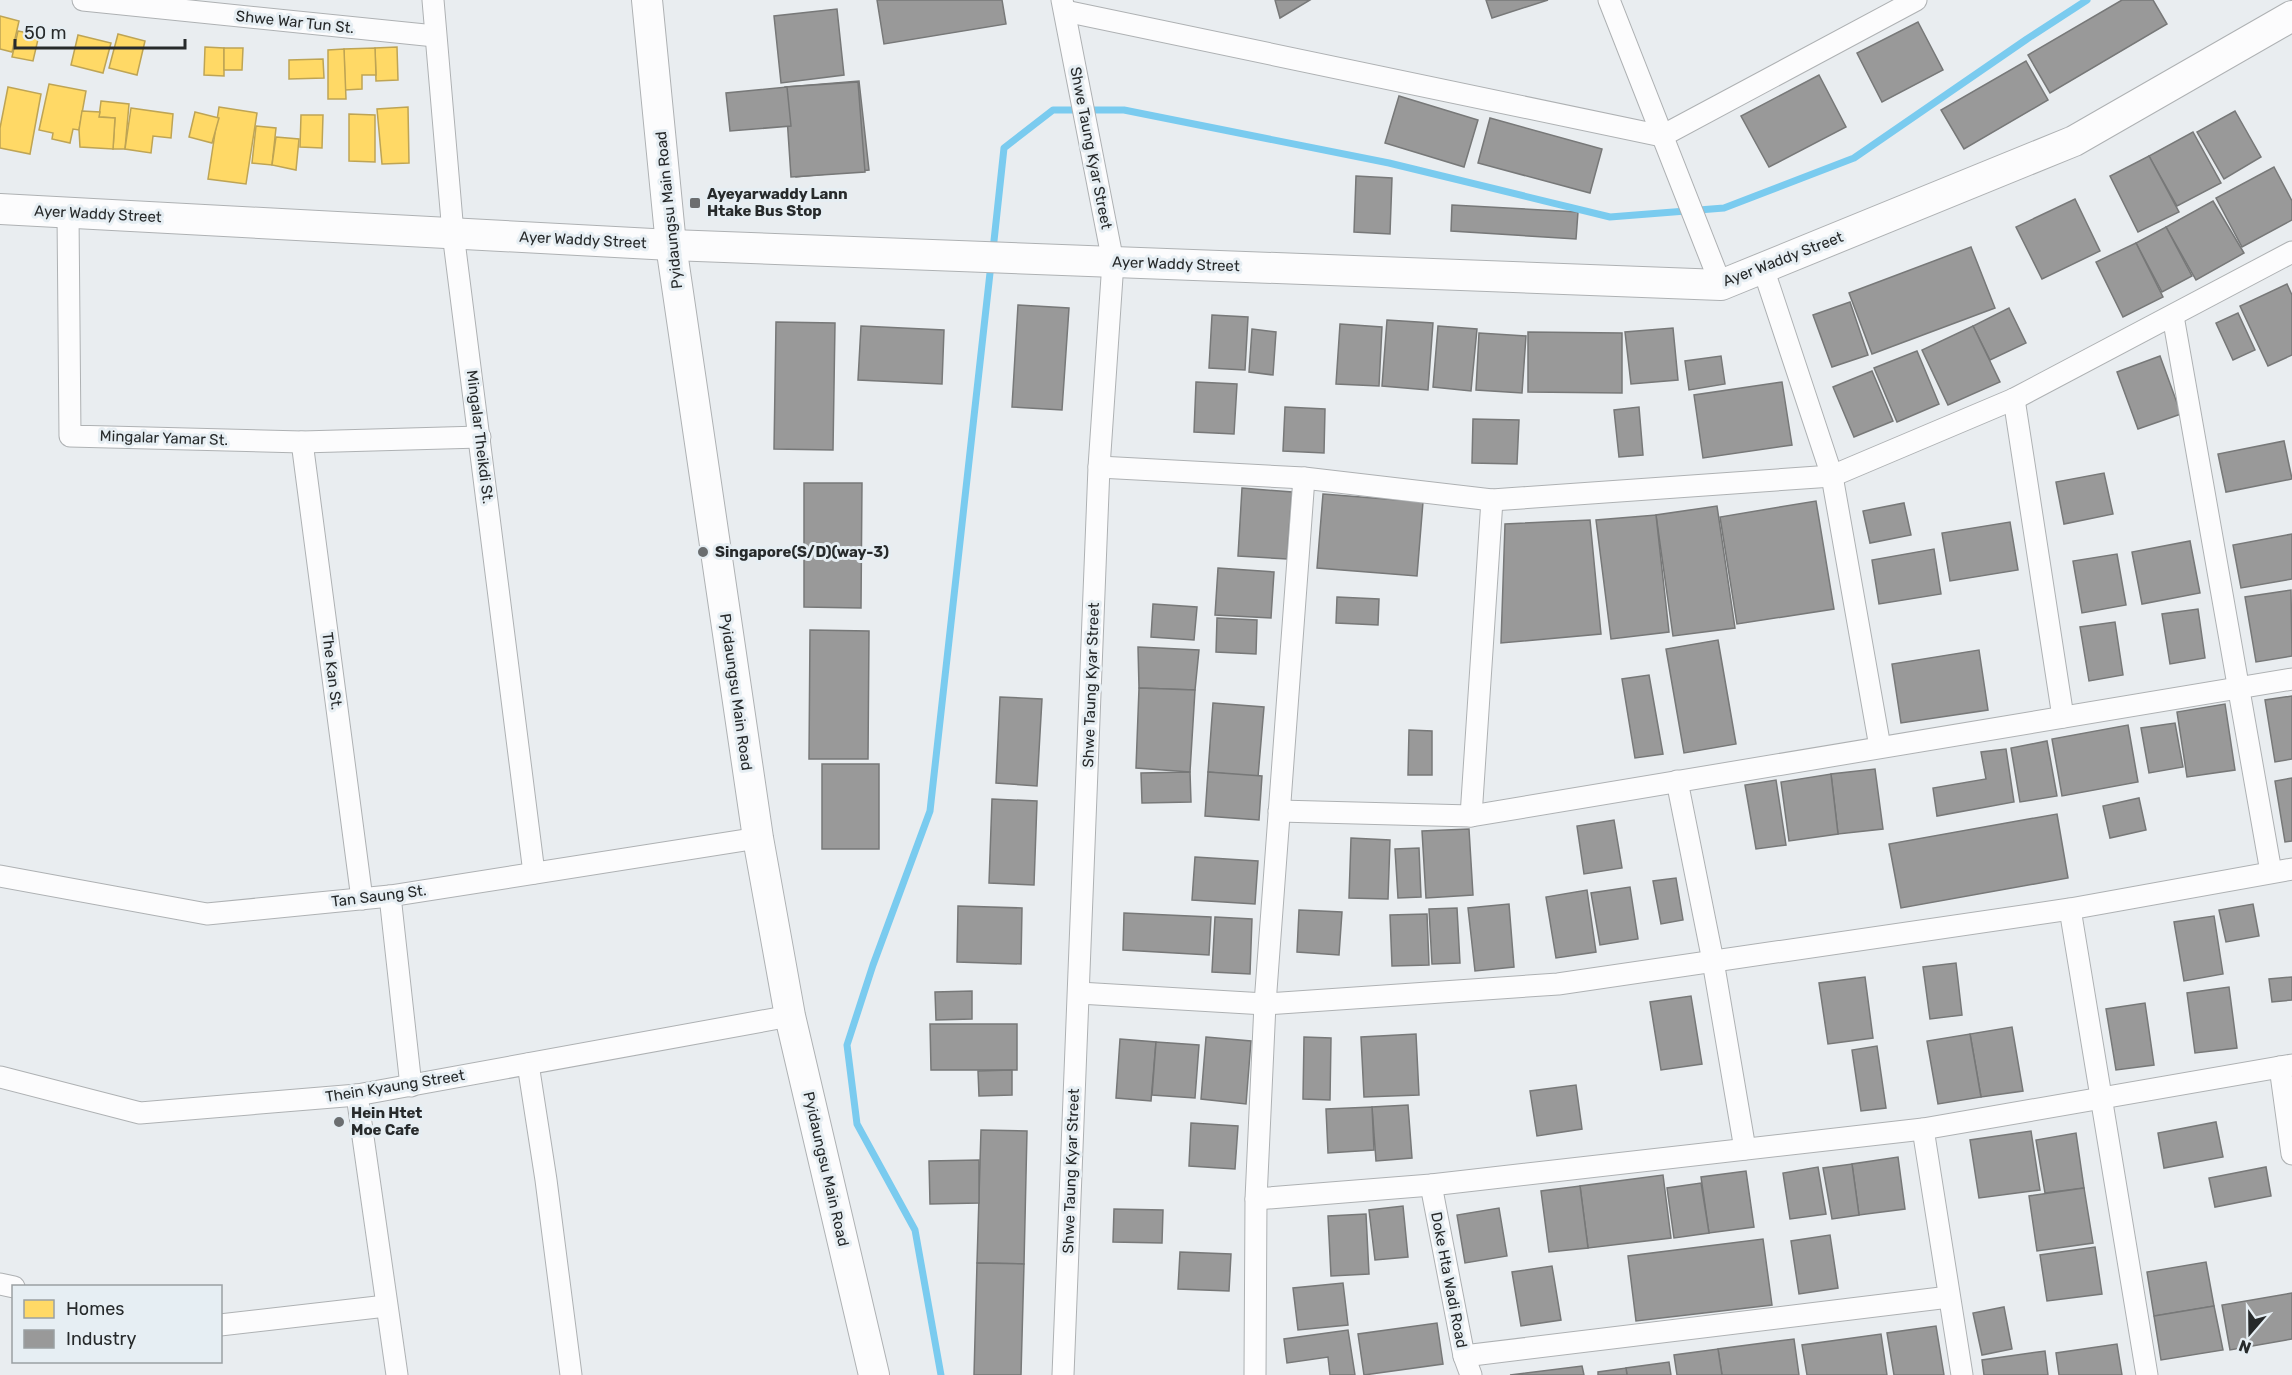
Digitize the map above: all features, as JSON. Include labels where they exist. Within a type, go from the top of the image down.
[{"type":"street","name":"Shwe War Tun St.","points":[[83,0],[435,36]]},
{"type":"street","name":"Mingalar Theikdi St.","points":[[433,0],[453,233],[534,873]]},
{"type":"street","name":"Pyidaungsu Main Road","points":[[647,0],[671,244],[758,838],[789,1016],[874,1375]]},
{"type":"street","points":[[1609,0],[1721,285]]},
{"type":"street","points":[[1064,6],[1662,136],[1916,0]]},
{"type":"street","name":"Shwe Taung Kyar Street","points":[[1063,1375],[1099,467],[1113,262],[1064,6]]},
{"type":"street","name":"Ayer Waddy Street","points":[[0,209],[671,244],[1721,285],[2074,141],[2291,21]]},
{"type":"street","name":"Mingalar Yamar St.","points":[[68,213],[70,436],[302,442],[480,436]]},
{"type":"street","points":[[1099,467],[1304,478],[1492,500],[1832,476],[2014,399],[2292,252]]},
{"type":"street","points":[[1763,268],[1832,476],[1880,747]]},
{"type":"street","points":[[1079,993],[1265,1004],[1558,984],[2070,909],[2282,871],[2240,687],[2174,316]]},
{"type":"street","points":[[2014,399],[2063,717]]},
{"type":"street","name":"The Kan St.","points":[[302,442],[362,899]]},
{"type":"street","points":[[1255,1375],[1256,1199],[1265,1004],[1304,478]]},
{"type":"street","points":[[1471,816],[1492,500]]},
{"type":"street","points":[[1279,811],[1471,816],[2292,679]]},
{"type":"street","points":[[1677,781],[1713,961],[1745,1149]]},
{"type":"street","name":"Tan Saung St.","points":[[0,876],[207,914],[390,897],[758,838]]},
{"type":"street","points":[[390,897],[411,1086]]},
{"type":"street","points":[[2070,909],[2147,1375]]},
{"type":"street","name":"Thein Kyaung Street","points":[[0,1077],[140,1113],[357,1095],[789,1016]]},
{"type":"street","points":[[528,1064],[546,1180],[570,1375]]},
{"type":"street","points":[[1256,1199],[1431,1185],[1923,1129],[2286,1066],[2292,1154]]},
{"type":"street","points":[[357,1095],[397,1375]]},
{"type":"street","points":[[1923,1129],[1962,1375]]},
{"type":"street","name":"Doke Hta Wadi Road","points":[[1431,1185],[1467,1365]]},
{"type":"street","points":[[1467,1365],[1949,1297]]},
{"type":"street","points":[[222,1325],[386,1306]]},
{"type":"building: Homes","points":[[0,16],[19,21],[12,52],[0,49]]},
{"type":"building: Homes","points":[[18,31],[39,35],[33,61],[12,57]]},
{"type":"building: Homes","points":[[118,34],[145,41],[137,75],[109,68]]},
{"type":"building: Homes","points":[[78,35],[111,43],[103,73],[71,65]]},
{"type":"building: Homes","points":[[205,47],[224,48],[224,76],[204,75]]},
{"type":"building: Homes","points":[[397,47],[398,80],[376,81],[375,48]]},
{"type":"building: Homes","points":[[224,48],[243,48],[242,70],[224,70]]},
{"type":"building: Homes","points":[[375,48],[376,75],[362,75],[362,89],[345,90],[344,49]]},
{"type":"building: Homes","points":[[344,49],[346,99],[328,99],[328,50]]},
{"type":"building: Homes","points":[[323,59],[324,78],[289,79],[289,60]]},
{"type":"building: Homes","points":[[49,84],[86,91],[79,130],[73,129],[70,143],[52,139],[53,133],[39,130]]},
{"type":"building: Homes","points":[[8,87],[41,94],[30,154],[0,148],[0,128]]},
{"type":"building: Homes","points":[[101,101],[129,104],[125,149],[113,149],[115,118],[99,117]]},
{"type":"building: Homes","points":[[219,107],[257,113],[246,184],[208,179]]},
{"type":"building: Homes","points":[[408,107],[409,163],[382,164],[377,109]]},
{"type":"building: Homes","points":[[131,108],[173,114],[171,138],[153,136],[151,153],[125,149]]},
{"type":"building: Homes","points":[[82,111],[100,112],[99,117],[115,118],[113,149],[80,147],[79,130]]},
{"type":"building: Homes","points":[[195,112],[219,118],[212,143],[189,137]]},
{"type":"building: Homes","points":[[349,114],[375,115],[375,162],[349,161]]},
{"type":"building: Homes","points":[[301,115],[323,115],[322,148],[300,147]]},
{"type":"building: Homes","points":[[256,126],[276,128],[272,165],[252,163]]},
{"type":"building: Homes","points":[[276,137],[299,139],[296,170],[272,165]]},
{"type":"building: Industry","points":[[877,0],[1002,0],[1006,24],[884,44]]},
{"type":"building: Industry","points":[[1275,0],[1310,0],[1280,18]]},
{"type":"building: Industry","points":[[1486,0],[1548,0],[1492,18]]},
{"type":"building: Industry","points":[[2122,0],[2153,0],[2167,24],[2050,93],[2028,55]]},
{"type":"building: Industry","points":[[837,9],[844,75],[781,83],[774,16]]},
{"type":"building: Industry","points":[[1918,22],[1943,70],[1882,102],[1857,53]]},
{"type":"building: Industry","points":[[2026,61],[2048,100],[1964,149],[1941,110]]},
{"type":"building: Industry","points":[[1819,75],[1846,127],[1769,167],[1741,116]]},
{"type":"building: Industry","points":[[859,81],[869,170],[796,177],[787,87]]},
{"type":"building: Industry","points":[[858,82],[865,172],[791,177],[785,87]]},
{"type":"building: Industry","points":[[787,87],[791,126],[730,131],[726,93]]},
{"type":"building: Industry","points":[[1399,96],[1478,120],[1464,167],[1385,143]]},
{"type":"building: Industry","points":[[2235,111],[2261,157],[2224,179],[2197,132]]},
{"type":"building: Industry","points":[[1490,118],[1602,149],[1590,193],[1478,163]]},
{"type":"building: Industry","points":[[2193,132],[2221,183],[2177,206],[2149,156]]},
{"type":"building: Industry","points":[[2149,156],[2179,212],[2138,232],[2110,176]]},
{"type":"building: Industry","points":[[2274,167],[2292,201],[2292,220],[2242,247],[2216,198]]},
{"type":"building: Industry","points":[[1356,176],[1392,178],[1390,234],[1354,232]]},
{"type":"building: Industry","points":[[2075,199],[2100,251],[2042,279],[2016,227]]},
{"type":"building: Industry","points":[[2213,201],[2244,253],[2196,280],[2166,227]]},
{"type":"building: Industry","points":[[1452,205],[1578,212],[1576,239],[1451,231]]},
{"type":"building: Industry","points":[[2166,227],[2192,276],[2162,292],[2136,243]]},
{"type":"building: Industry","points":[[2136,243],[2163,297],[2123,317],[2096,262]]},
{"type":"building: Industry","points":[[1971,247],[1995,308],[1872,354],[1849,293]]},
{"type":"building: Industry","points":[[2287,284],[2292,295],[2292,355],[2268,366],[2240,306]]},
{"type":"building: Industry","points":[[1850,302],[1868,355],[1832,367],[1813,315]]},
{"type":"building: Industry","points":[[1018,305],[1069,308],[1062,410],[1012,407]]},
{"type":"building: Industry","points":[[2009,308],[2026,343],[1990,360],[1973,326]]},
{"type":"building: Industry","points":[[2238,313],[2255,350],[2233,360],[2216,323]]},
{"type":"building: Industry","points":[[1212,315],[1248,317],[1245,370],[1209,368]]},
{"type":"building: Industry","points":[[1387,320],[1433,323],[1428,390],[1382,386]]},
{"type":"building: Industry","points":[[776,322],[835,323],[833,450],[774,449]]},
{"type":"building: Industry","points":[[1340,324],[1382,327],[1379,386],[1336,384]]},
{"type":"building: Industry","points":[[861,326],[944,330],[942,384],[858,380]]},
{"type":"building: Industry","points":[[1438,326],[1477,329],[1471,391],[1433,387]]},
{"type":"building: Industry","points":[[1973,326],[2000,382],[1948,405],[1922,350]]},
{"type":"building: Industry","points":[[1673,328],[1678,380],[1631,384],[1625,332]]},
{"type":"building: Industry","points":[[1252,329],[1276,332],[1273,375],[1249,372]]},
{"type":"building: Industry","points":[[1528,332],[1622,333],[1622,393],[1528,392]]},
{"type":"building: Industry","points":[[1479,333],[1526,336],[1522,393],[1476,390]]},
{"type":"building: Industry","points":[[1917,351],[1939,404],[1897,422],[1874,368]]},
{"type":"building: Industry","points":[[1721,356],[1725,384],[1689,390],[1685,361]]},
{"type":"building: Industry","points":[[2160,356],[2181,414],[2138,429],[2117,372]]},
{"type":"building: Industry","points":[[1872,371],[1893,421],[1854,437],[1833,387]]},
{"type":"building: Industry","points":[[1196,382],[1237,384],[1234,434],[1194,432]]},
{"type":"building: Industry","points":[[1782,382],[1792,445],[1703,458],[1694,395]]},
{"type":"building: Industry","points":[[1285,407],[1325,409],[1324,453],[1283,451]]},
{"type":"building: Industry","points":[[1639,407],[1643,455],[1619,457],[1614,410]]},
{"type":"building: Industry","points":[[1473,419],[1519,420],[1517,464],[1472,463]]},
{"type":"building: Industry","points":[[2284,441],[2292,479],[2226,492],[2218,454]]},
{"type":"building: Industry","points":[[2104,473],[2113,514],[2064,524],[2056,482]]},
{"type":"building: Industry","points":[[804,483],[862,483],[861,608],[804,607]]},
{"type":"building: Industry","points":[[1242,488],[1292,492],[1287,559],[1238,556]]},
{"type":"building: Industry","points":[[1323,494],[1423,502],[1417,576],[1317,568]]},
{"type":"building: Industry","points":[[1816,501],[1834,609],[1737,624],[1720,517]]},
{"type":"building: Industry","points":[[1904,503],[1911,535],[1870,543],[1863,511]]},
{"type":"building: Industry","points":[[1717,506],[1735,628],[1673,636],[1656,515]]},
{"type":"building: Industry","points":[[1656,515],[1669,632],[1611,639],[1596,520]]},
{"type":"building: Industry","points":[[1590,520],[1601,634],[1501,643],[1505,524]]},
{"type":"building: Industry","points":[[2010,522],[2018,570],[1950,581],[1942,533]]},
{"type":"building: Industry","points":[[2292,534],[2292,579],[2241,588],[2233,545]]},
{"type":"building: Industry","points":[[2190,541],[2200,593],[2142,604],[2132,552]]},
{"type":"building: Industry","points":[[1934,549],[1941,594],[1879,604],[1872,560]]},
{"type":"building: Industry","points":[[2117,554],[2126,605],[2082,613],[2073,561]]},
{"type":"building: Industry","points":[[1218,568],[1274,572],[1271,618],[1215,615]]},
{"type":"building: Industry","points":[[2291,590],[2292,656],[2256,662],[2245,597]]},
{"type":"building: Industry","points":[[1337,597],[1379,599],[1378,625],[1336,623]]},
{"type":"building: Industry","points":[[1153,604],[1197,607],[1194,640],[1151,637]]},
{"type":"building: Industry","points":[[2198,609],[2205,658],[2170,664],[2162,614]]},
{"type":"building: Industry","points":[[1217,618],[1257,620],[1256,654],[1216,652]]},
{"type":"building: Industry","points":[[2115,622],[2123,675],[2089,681],[2080,627]]},
{"type":"building: Industry","points":[[810,630],[869,631],[868,759],[809,759]]},
{"type":"building: Industry","points":[[1718,640],[1736,744],[1684,753],[1666,649]]},
{"type":"building: Industry","points":[[1138,647],[1199,650],[1195,690],[1139,688]]},
{"type":"building: Industry","points":[[1979,650],[1988,710],[1901,723],[1892,664]]},
{"type":"building: Industry","points":[[1649,675],[1663,754],[1635,758],[1622,679]]},
{"type":"building: Industry","points":[[1139,688],[1195,690],[1190,772],[1136,768]]},
{"type":"building: Industry","points":[[2292,696],[2292,759],[2275,762],[2265,700]]},
{"type":"building: Industry","points":[[1000,697],[1042,699],[1037,786],[996,783]]},
{"type":"building: Industry","points":[[1213,703],[1264,707],[1258,777],[1208,772]]},
{"type":"building: Industry","points":[[2225,704],[2235,770],[2187,777],[2177,712]]},
{"type":"building: Industry","points":[[2175,723],[2183,767],[2149,773],[2141,728]]},
{"type":"building: Industry","points":[[2128,725],[2138,782],[2062,796],[2052,739]]},
{"type":"building: Industry","points":[[1409,730],[1432,731],[1432,775],[1408,775]]},
{"type":"building: Industry","points":[[2047,741],[2057,796],[2020,802],[2011,748]]},
{"type":"building: Industry","points":[[2006,749],[2014,802],[1937,816],[1933,788],[1986,779],[1981,752]]},
{"type":"building: Industry","points":[[822,764],[879,764],[879,849],[822,849]]},
{"type":"building: Industry","points":[[1875,769],[1883,829],[1838,834],[1831,774]]},
{"type":"building: Industry","points":[[1190,772],[1191,802],[1142,803],[1141,773]]},
{"type":"building: Industry","points":[[1208,772],[1262,776],[1259,820],[1205,816]]},
{"type":"building: Industry","points":[[1831,774],[1838,834],[1789,841],[1781,782]]},
{"type":"building: Industry","points":[[2292,778],[2292,841],[2285,842],[2275,781]]},
{"type":"building: Industry","points":[[1776,780],[1786,845],[1756,849],[1745,785]]},
{"type":"building: Industry","points":[[2139,798],[2146,830],[2110,838],[2103,806]]},
{"type":"building: Industry","points":[[992,799],[1037,801],[1034,885],[989,883]]},
{"type":"building: Industry","points":[[2057,814],[2068,878],[1901,908],[1889,844]]},
{"type":"building: Industry","points":[[1614,820],[1622,868],[1584,874],[1577,826]]},
{"type":"building: Industry","points":[[1469,829],[1473,895],[1426,898],[1422,831]]},
{"type":"building: Industry","points":[[1351,838],[1390,840],[1388,899],[1349,898]]},
{"type":"building: Industry","points":[[1419,848],[1421,897],[1398,898],[1395,849]]},
{"type":"building: Industry","points":[[1195,857],[1258,861],[1255,904],[1192,900]]},
{"type":"building: Industry","points":[[1676,878],[1683,920],[1661,924],[1653,881]]},
{"type":"building: Industry","points":[[1630,887],[1638,939],[1600,945],[1591,893]]},
{"type":"building: Industry","points":[[1587,890],[1596,952],[1556,958],[1546,897]]},
{"type":"building: Industry","points":[[1509,904],[1514,967],[1475,971],[1468,908]]},
{"type":"building: Industry","points":[[2253,904],[2259,936],[2226,942],[2219,910]]},
{"type":"building: Industry","points":[[958,906],[1022,908],[1021,964],[957,962]]},
{"type":"building: Industry","points":[[1457,908],[1460,963],[1432,964],[1429,909]]},
{"type":"building: Industry","points":[[1299,910],[1342,912],[1339,955],[1297,952]]},
{"type":"building: Industry","points":[[1124,913],[1211,917],[1209,955],[1123,950]]},
{"type":"building: Industry","points":[[1427,914],[1429,965],[1392,966],[1390,915]]},
{"type":"building: Industry","points":[[2214,916],[2223,974],[2184,981],[2174,922]]},
{"type":"building: Industry","points":[[1215,917],[1252,919],[1250,974],[1212,972]]},
{"type":"building: Industry","points":[[1956,963],[1962,1015],[1930,1019],[1923,967]]},
{"type":"building: Industry","points":[[1865,977],[1873,1038],[1828,1044],[1819,983]]},
{"type":"building: Industry","points":[[2292,977],[2292,1000],[2272,1002],[2269,979]]},
{"type":"building: Industry","points":[[2229,987],[2237,1048],[2195,1053],[2187,993]]},
{"type":"building: Industry","points":[[972,991],[972,1019],[936,1020],[935,992]]},
{"type":"building: Industry","points":[[1691,996],[1702,1064],[1661,1070],[1650,1002]]},
{"type":"building: Industry","points":[[2145,1003],[2154,1065],[2116,1070],[2106,1009]]},
{"type":"building: Industry","points":[[930,1024],[1017,1024],[1017,1070],[931,1070]]},
{"type":"building: Industry","points":[[2012,1027],[2023,1091],[1981,1097],[1970,1034]]},
{"type":"building: Industry","points":[[1416,1034],[1419,1095],[1364,1097],[1361,1037]]},
{"type":"building: Industry","points":[[1970,1034],[1981,1097],[1938,1104],[1927,1041]]},
{"type":"building: Industry","points":[[1206,1037],[1251,1041],[1246,1104],[1201,1099]]},
{"type":"building: Industry","points":[[1304,1037],[1331,1038],[1330,1100],[1303,1099]]},
{"type":"building: Industry","points":[[1120,1039],[1156,1042],[1151,1101],[1116,1098]]},
{"type":"building: Industry","points":[[1156,1042],[1199,1045],[1195,1098],[1152,1095]]},
{"type":"building: Industry","points":[[1877,1046],[1886,1108],[1861,1111],[1852,1050]]},
{"type":"building: Industry","points":[[1012,1070],[1012,1095],[979,1096],[978,1071]]},
{"type":"building: Industry","points":[[1576,1085],[1582,1129],[1537,1136],[1530,1091]]},
{"type":"building: Industry","points":[[1408,1105],[1412,1158],[1376,1161],[1372,1107]]},
{"type":"building: Industry","points":[[1372,1107],[1374,1150],[1328,1153],[1326,1109]]},
{"type":"building: Industry","points":[[2216,1122],[2223,1157],[2164,1168],[2158,1133]]},
{"type":"building: Industry","points":[[1191,1123],[1238,1126],[1235,1169],[1189,1166]]},
{"type":"building: Industry","points":[[981,1130],[1027,1131],[1024,1264],[977,1263]]},
{"type":"building: Industry","points":[[2031,1131],[2040,1190],[1979,1198],[1970,1140]]},
{"type":"building: Industry","points":[[2076,1133],[2084,1188],[2045,1193],[2036,1140]]},
{"type":"building: Industry","points":[[1898,1157],[1905,1209],[1859,1215],[1852,1164]]},
{"type":"building: Industry","points":[[979,1160],[979,1203],[930,1204],[929,1161]]},
{"type":"building: Industry","points":[[1852,1164],[1859,1215],[1832,1219],[1823,1168]]},
{"type":"building: Industry","points":[[1818,1167],[1826,1214],[1790,1219],[1783,1173]]},
{"type":"building: Industry","points":[[2266,1167],[2271,1196],[2215,1207],[2209,1178]]},
{"type":"building: Industry","points":[[1746,1171],[1754,1227],[1709,1233],[1701,1177]]},
{"type":"building: Industry","points":[[1663,1175],[1671,1238],[1588,1248],[1580,1186]]},
{"type":"building: Industry","points":[[1701,1183],[1709,1233],[1674,1238],[1667,1188]]},
{"type":"building: Industry","points":[[1580,1186],[1588,1248],[1549,1252],[1541,1191]]},
{"type":"building: Industry","points":[[2084,1188],[2093,1243],[2037,1251],[2029,1196]]},
{"type":"building: Industry","points":[[1403,1206],[1408,1257],[1375,1260],[1369,1210]]},
{"type":"building: Industry","points":[[1499,1208],[1507,1256],[1465,1263],[1457,1215]]},
{"type":"building: Industry","points":[[1114,1209],[1163,1210],[1162,1243],[1113,1242]]},
{"type":"building: Industry","points":[[1366,1214],[1369,1274],[1331,1276],[1328,1216]]},
{"type":"building: Industry","points":[[1830,1235],[1838,1288],[1799,1294],[1791,1241]]},
{"type":"building: Industry","points":[[1763,1239],[1772,1305],[1636,1321],[1628,1256]]},
{"type":"building: Industry","points":[[2095,1247],[2102,1294],[2047,1301],[2040,1255]]},
{"type":"building: Industry","points":[[1180,1252],[1231,1254],[1229,1291],[1178,1289]]},
{"type":"building: Industry","points":[[2206,1262],[2214,1306],[2154,1316],[2147,1272]]},
{"type":"building: Industry","points":[[977,1263],[1024,1264],[1021,1375],[974,1375]]},
{"type":"building: Industry","points":[[1552,1266],[1561,1320],[1521,1326],[1512,1272]]},
{"type":"building: Industry","points":[[1343,1283],[1348,1325],[1298,1330],[1293,1288]]},
{"type":"building: Industry","points":[[2292,1293],[2292,1339],[2230,1350],[2222,1305]]},
{"type":"building: Industry","points":[[2214,1306],[2223,1350],[2161,1360],[2154,1316]]},
{"type":"building: Industry","points":[[2004,1307],[2012,1349],[1982,1355],[1973,1313]]},
{"type":"building: Industry","points":[[1437,1323],[1443,1364],[1364,1375],[1358,1334]]},
{"type":"building: Industry","points":[[1936,1326],[1944,1375],[1894,1375],[1887,1333]]},
{"type":"building: Industry","points":[[1348,1330],[1355,1375],[1330,1375],[1328,1357],[1287,1363],[1284,1339]]},
{"type":"building: Industry","points":[[1881,1334],[1887,1375],[1807,1375],[1802,1345]]},
{"type":"building: Industry","points":[[1794,1339],[1799,1375],[1722,1375],[1718,1349]]},
{"type":"building: Industry","points":[[2117,1344],[2122,1375],[2059,1375],[2056,1353]]},
{"type":"building: Industry","points":[[1718,1349],[1722,1375],[1677,1375],[1674,1355]]},
{"type":"building: Industry","points":[[2045,1351],[2048,1375],[1984,1375],[1982,1360]]},
{"type":"building: Industry","points":[[1669,1362],[1671,1375],[1627,1375],[1626,1368]]},
{"type":"building: Industry","points":[[1582,1366],[1584,1375],[1510,1375]]},
{"type":"building: Industry","points":[[1626,1368],[1627,1375],[1598,1375],[1598,1372]]},
{"type":"waterway","points":[[993,250],[1004,148],[1053,110],[1124,110],[1389,163],[1610,217],[1724,208],[1854,158],[2087,0]]},
{"type":"waterway","points":[[941,1375],[915,1230],[857,1124],[847,1045],[873,965],[930,811],[991,264]]},
{"type":"place","name":"Ayeyarwaddy Lann Htake Bus Stop","points":[[695,203]]},
{"type":"place","name":"Singapore(S/D)(way-3)","points":[[703,552]]},
{"type":"place","name":"Hein Htet Moe Cafe","points":[[339,1122]]}]
